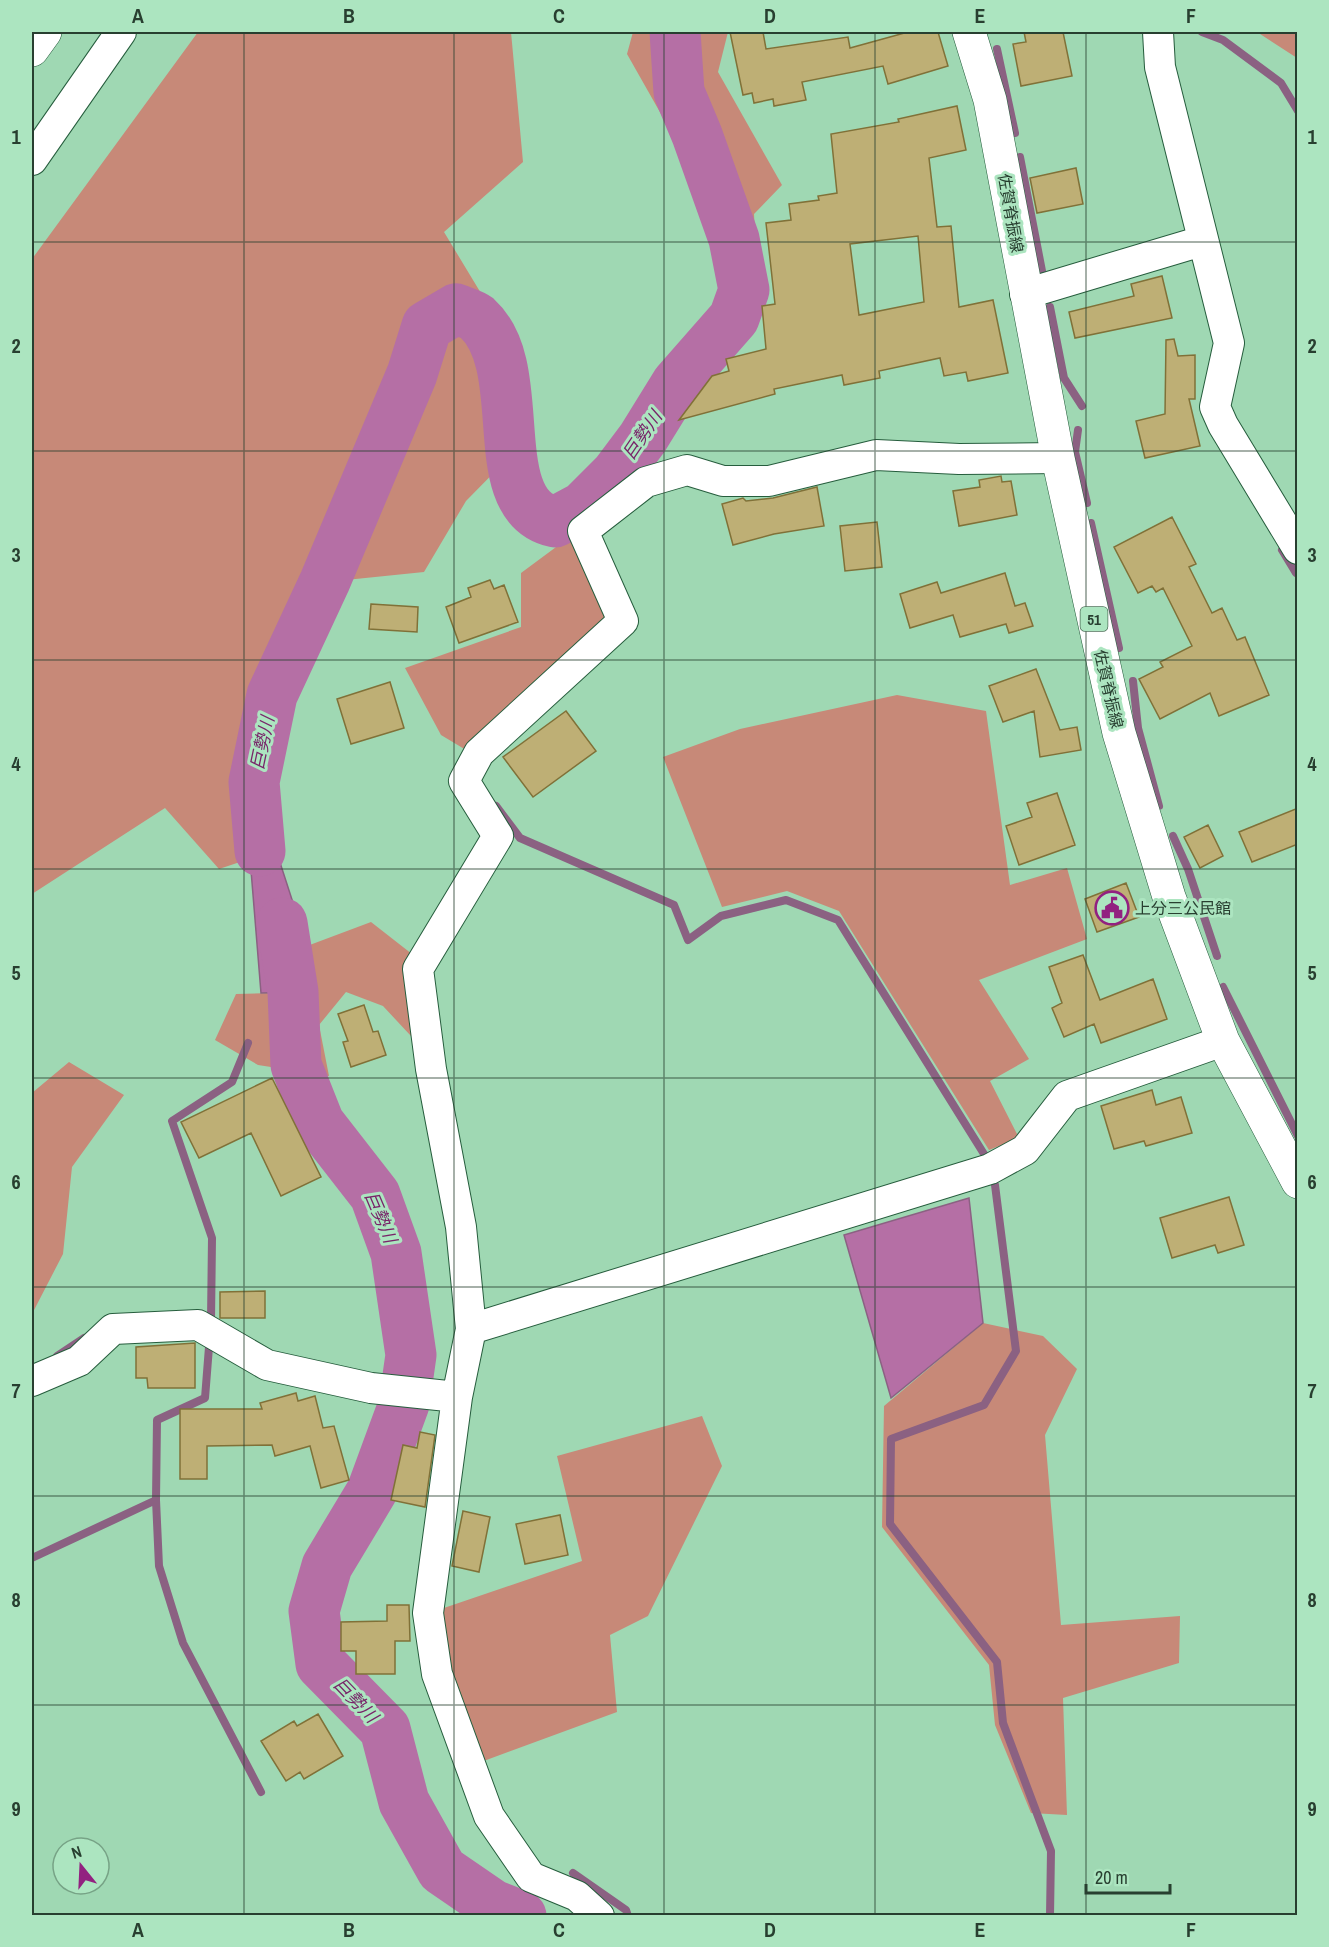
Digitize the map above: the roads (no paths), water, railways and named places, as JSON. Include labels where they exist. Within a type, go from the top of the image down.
[{"type":"main road","points":[[32,50],[45,32]]},
{"type":"main road","name":"佐賀脊振線","points":[[969,32],[990,100],[1025,294],[1058,458],[1119,733],[1169,897],[1223,1041],[1298,1182]]},
{"type":"street","points":[[32,160],[121,32]]},
{"type":"street","points":[[1158,32],[1160,67],[1229,343],[1215,407],[1223,426],[1298,549]]},
{"type":"street","points":[[1025,294],[1202,241]]},
{"type":"street","points":[[599,1916],[577,1896],[531,1877],[489,1816],[437,1674],[428,1613],[447,1396],[471,1329],[461,1227],[430,1069],[418,969],[498,836],[464,781],[478,753],[623,621],[583,531],[646,482],[687,470],[723,481],[769,481],[876,455],[959,459],[1058,458]]},
{"type":"street","points":[[471,1329],[990,1170],[1025,1150],[1067,1096],[1223,1041]]},
{"type":"street","points":[[32,1381],[79,1361],[113,1329],[198,1325],[267,1365],[372,1388],[447,1396]]},
{"type":"waterway","name":"巨勢川","points":[[260,851],[254,782],[272,695],[325,581],[412,374],[427,326],[456,309],[477,318],[493,341],[502,369],[513,463],[519,490],[533,510],[555,522],[583,507],[616,474],[643,438],[677,383],[734,318],[744,290],[734,239],[679,92],[675,32]]},
{"type":"waterway","points":[[1202,32],[1223,40],[1281,83],[1298,111]]},
{"type":"waterway","points":[[997,49],[1015,133]]},
{"type":"waterway","points":[[1020,157],[1042,271]]},
{"type":"waterway","points":[[1050,307],[1064,378],[1082,406]]},
{"type":"waterway","points":[[1078,430],[1075,452],[1087,503]]},
{"type":"waterway","points":[[1091,523],[1119,648]]},
{"type":"waterway","points":[[1282,550],[1296,573]]},
{"type":"waterway","points":[[1133,681],[1138,728],[1159,806]]},
{"type":"waterway","points":[[496,806],[520,838],[674,905],[688,940],[721,916],[786,900],[838,920],[984,1154]]},
{"type":"waterway","points":[[1173,836],[1188,869],[1217,956]]},
{"type":"waterway","name":"巨勢川","points":[[282,923],[293,992],[296,1065],[319,1123],[375,1195],[396,1253],[411,1355],[404,1404],[372,1491],[327,1566],[314,1611],[321,1664],[385,1729],[404,1802],[442,1870],[493,1905],[521,1916]]},
{"type":"waterway","points":[[1223,987],[1298,1136]]},
{"type":"waterway","points":[[211,1321],[212,1238],[172,1121],[232,1082],[248,1043]]},
{"type":"waterway","points":[[995,1185],[1016,1351],[984,1405],[891,1439],[890,1524],[997,1662],[1003,1723],[1051,1851],[1050,1916]]},
{"type":"waterway","points":[[57,1356],[84,1338]]},
{"type":"waterway","points":[[32,1558],[156,1500],[157,1420],[205,1398],[209,1347]]},
{"type":"waterway","points":[[156,1500],[159,1566],[183,1643],[261,1792]]},
{"type":"waterway","points":[[573,1873],[626,1910],[628,1916]]},
{"type":"place","name":"上分三公民館","points":[[1112,908]]}]
